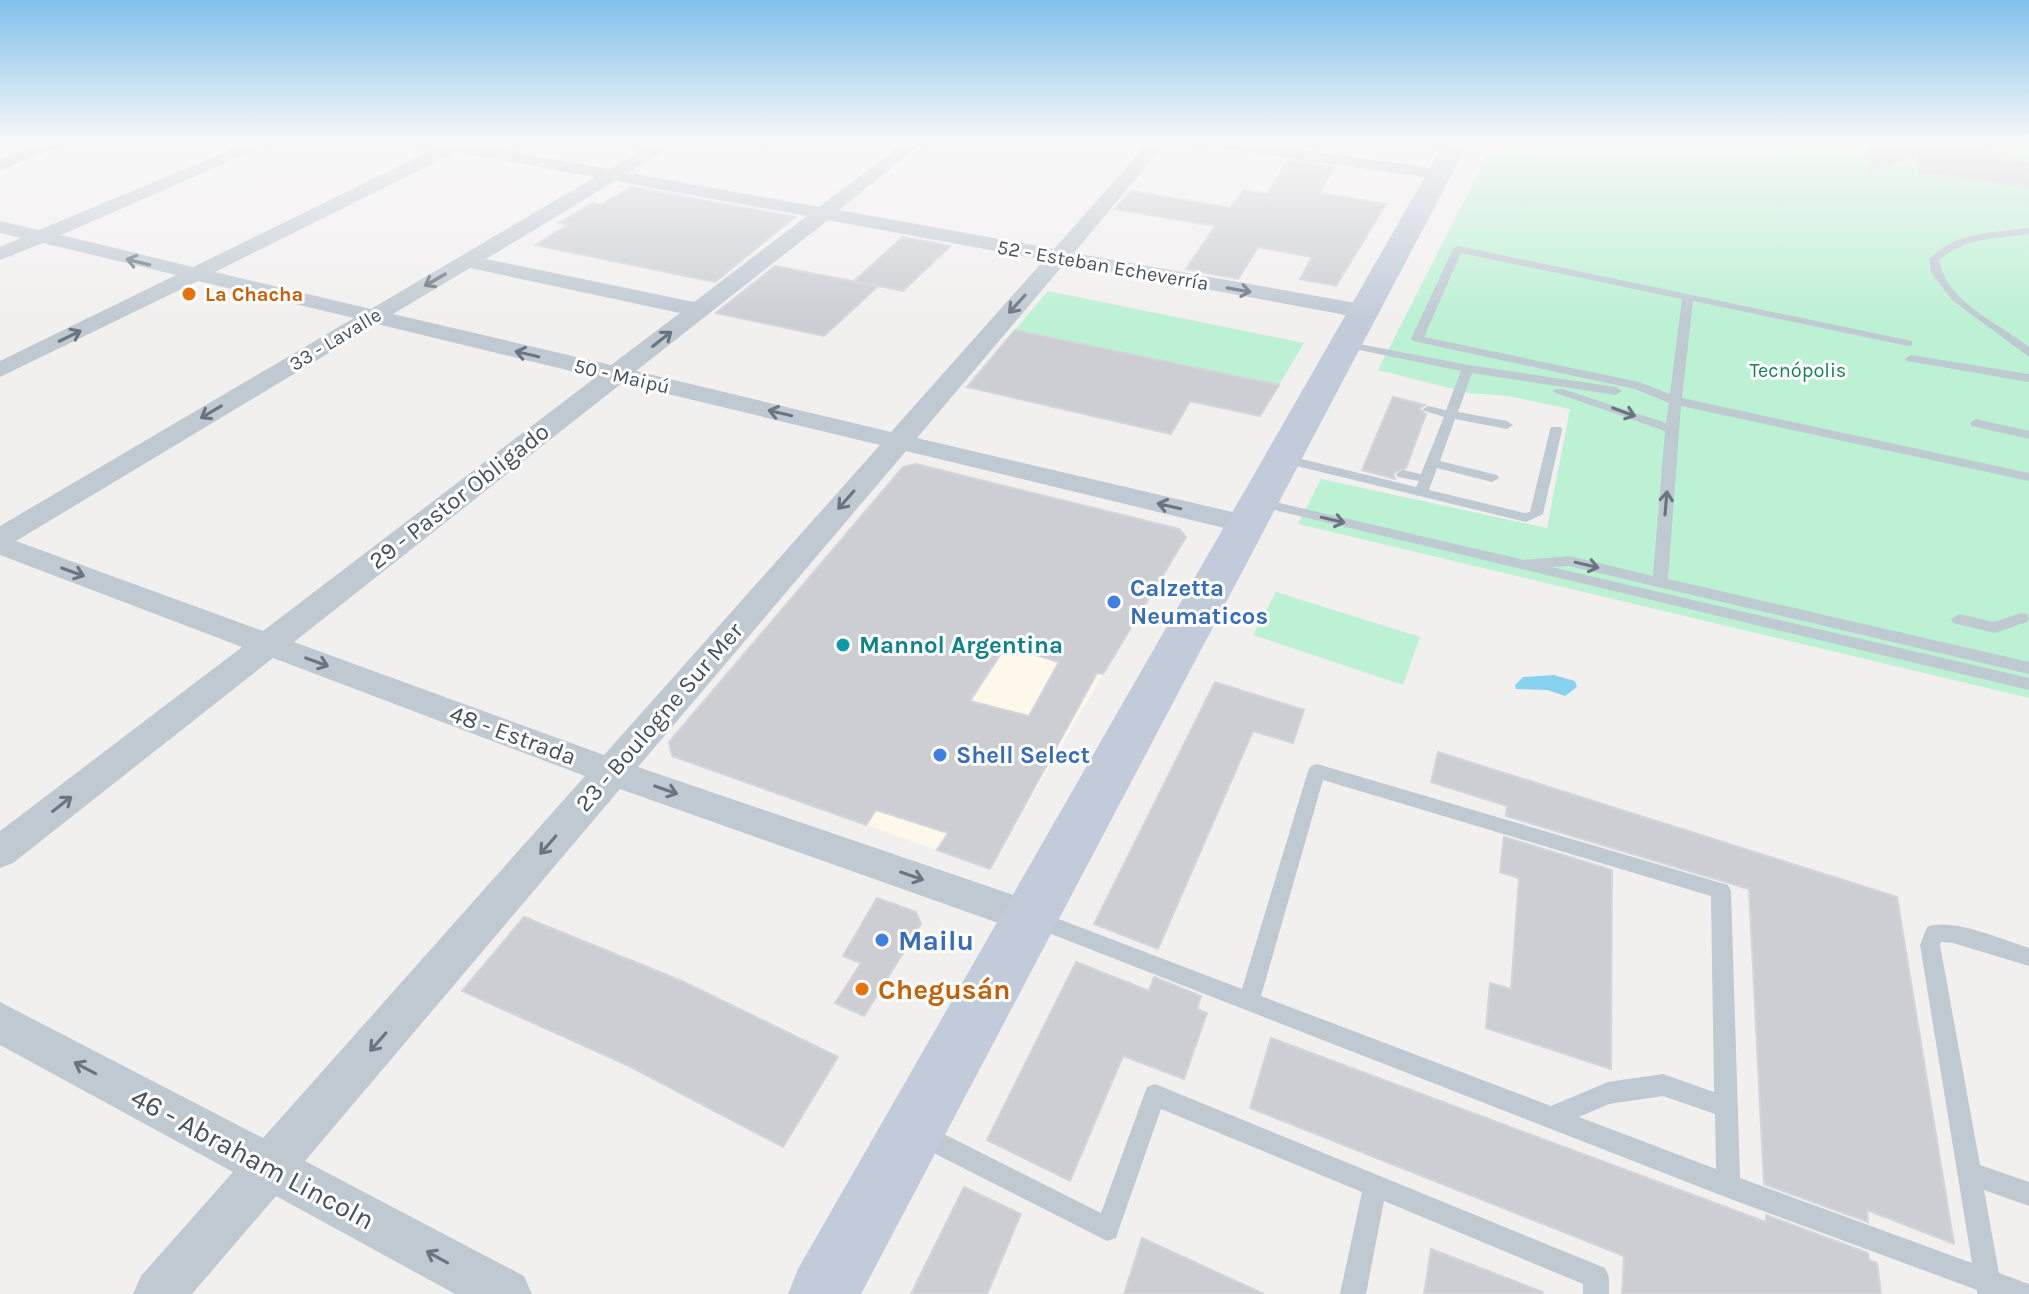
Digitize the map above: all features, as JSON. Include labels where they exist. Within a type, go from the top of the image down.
[{"type":"main road","points":[[823,1294],[1424,200]]},
{"type":"street","points":[[0,254],[127,200]]},
{"type":"street","points":[[0,370],[345,200]]},
{"type":"street","name":"33 - Lavalle","points":[[0,538],[569,200]]},
{"type":"street","name":"52 - Esteban Echeverría","points":[[745,200],[1059,257],[1353,328]]},
{"type":"street","name":"29 - Pastor Obligado","points":[[0,852],[841,200]]},
{"type":"street","name":"23 - Boulogne Sur Mer","points":[[159,1294],[1108,200]]},
{"type":"street","name":"50 - Maipú","points":[[0,227],[193,276],[896,441],[1251,513]]},
{"type":"street","points":[[467,261],[699,310]]},
{"type":"street","name":"48 - Estrada","points":[[0,545],[612,772],[1029,917]]},
{"type":"street","name":"46 - Abraham Lincoln","points":[[0,1022],[506,1294]]},
{"type":"lane","points":[[2029,231],[1953,244],[1934,259],[1933,268],[1936,278],[1950,293],[2029,353]]},
{"type":"lane","points":[[1676,401],[1639,386],[1417,339],[1458,249],[1908,343]]},
{"type":"lane","points":[[1660,581],[1672,429],[1688,298]]},
{"type":"lane","points":[[1353,328],[1468,369],[1597,402],[1672,429]]},
{"type":"lane","points":[[1911,359],[2029,378]]},
{"type":"lane","points":[[1468,369],[1676,401],[2029,477]]},
{"type":"lane","points":[[1423,486],[1468,369]]},
{"type":"lane","points":[[1428,410],[1507,425]]},
{"type":"lane","points":[[1976,423],[2029,435]]},
{"type":"lane","points":[[1281,458],[1423,486],[1533,518],[1556,430]]},
{"type":"lane","points":[[1432,463],[1492,478]]},
{"type":"lane","points":[[1403,474],[1423,486]]},
{"type":"lane","points":[[1251,513],[1524,565],[2029,684]]},
{"type":"lane","points":[[1524,565],[1569,561],[2029,668]]},
{"type":"lane","points":[[1959,619],[1995,628],[2021,618]]},
{"type":"lane","points":[[1249,1001],[1317,771],[1721,891],[1728,1186]]},
{"type":"lane","points":[[1029,917],[1989,1287],[2022,1294]]},
{"type":"lane","points":[[1989,1287],[1930,945],[1934,933],[1953,934],[2029,957]]},
{"type":"lane","points":[[1551,1118],[1608,1093],[1663,1085],[1727,1107]]},
{"type":"lane","points":[[913,1130],[1107,1229],[1155,1095],[1596,1277],[1596,1294]]},
{"type":"lane","points":[[1969,1173],[2029,1194]]},
{"type":"lane","points":[[1353,1294],[1375,1186]]},
{"type":"shaded area","points":[[946,629],[1103,674],[990,869],[866,825]]},
{"type":"green space","name":"Tecnópolis","points":[[1464,200],[2029,200],[2029,698],[1298,524],[1321,479],[1547,528],[1570,409],[1508,396],[1469,393],[1378,370]]},
{"type":"green space","points":[[1048,291],[1304,343],[1279,385],[1015,330]]},
{"type":"green space","points":[[1276,592],[1420,637],[1403,685],[1253,635]]},
{"type":"water","points":[[1554,675],[1575,681],[1577,687],[1565,696],[1547,690],[1516,689],[1515,685],[1523,677]]},
{"type":"building","points":[[609,200],[704,200],[795,217],[715,282],[535,245],[568,225],[559,223],[592,203],[601,205]]},
{"type":"building","points":[[1123,200],[1186,200],[1230,208],[1236,200],[1364,200],[1386,204],[1336,286],[1300,279],[1312,257],[1258,247],[1238,279],[1186,269],[1215,226],[1115,209]]},
{"type":"building","points":[[903,237],[950,246],[903,291],[854,281]]},
{"type":"building","points":[[775,266],[878,286],[824,336],[716,313]]},
{"type":"building","points":[[1015,330],[1279,385],[1260,416],[1190,401],[1171,434],[967,387]]},
{"type":"building","points":[[1393,397],[1425,405],[1419,409],[1426,414],[1406,468],[1393,473],[1395,479],[1362,470]]},
{"type":"building","points":[[916,464],[1179,529],[1186,537],[1103,674],[1097,673],[990,869],[937,850],[948,833],[876,810],[866,825],[672,756],[669,742],[903,467]],"holes":[[[1006,646],[1059,662],[1029,716],[970,701]]]},
{"type":"building","points":[[1215,682],[1304,710],[1293,743],[1253,731],[1158,949],[1094,924]]},
{"type":"building","points":[[1438,752],[1897,897],[1954,1244],[1867,1210],[1868,1222],[1764,1184],[1749,889],[1506,816],[1507,806],[1431,782]]},
{"type":"building","points":[[1504,837],[1612,870],[1611,1069],[1486,1028],[1490,983],[1511,989],[1519,878],[1500,872]]},
{"type":"building","name":"Mailu","points":[[877,898],[916,912],[921,924],[864,1016],[835,1003],[861,963],[843,956]]},
{"type":"building","points":[[524,917],[682,981],[838,1057],[783,1147],[629,1066],[462,991]]},
{"type":"building","points":[[1076,962],[1149,991],[1154,977],[1201,996],[1197,1009],[1207,1013],[1184,1079],[1123,1056],[1070,1181],[987,1140]]},
{"type":"building","points":[[1271,1038],[1766,1222],[1766,1215],[1868,1253],[1869,1260],[1877,1263],[1881,1294],[1622,1294],[1624,1256],[1250,1108]]},
{"type":"building","points":[[964,1187],[1021,1214],[987,1294],[911,1294]]},
{"type":"building","points":[[1142,1238],[1264,1294],[1124,1294]]},
{"type":"building","points":[[1431,1249],[1543,1292],[1424,1294]]},
{"type":"place","name":"La Chacha","points":[[189,294]]},
{"type":"place","name":"Calzetta Neumaticos","points":[[1114,602]]},
{"type":"place","name":"Mannol Argentina","points":[[843,645]]},
{"type":"place","name":"Shell Select","points":[[940,755]]},
{"type":"place","name":"Mailu","points":[[882,940]]},
{"type":"place","name":"Chegusán","points":[[862,989]]}]
